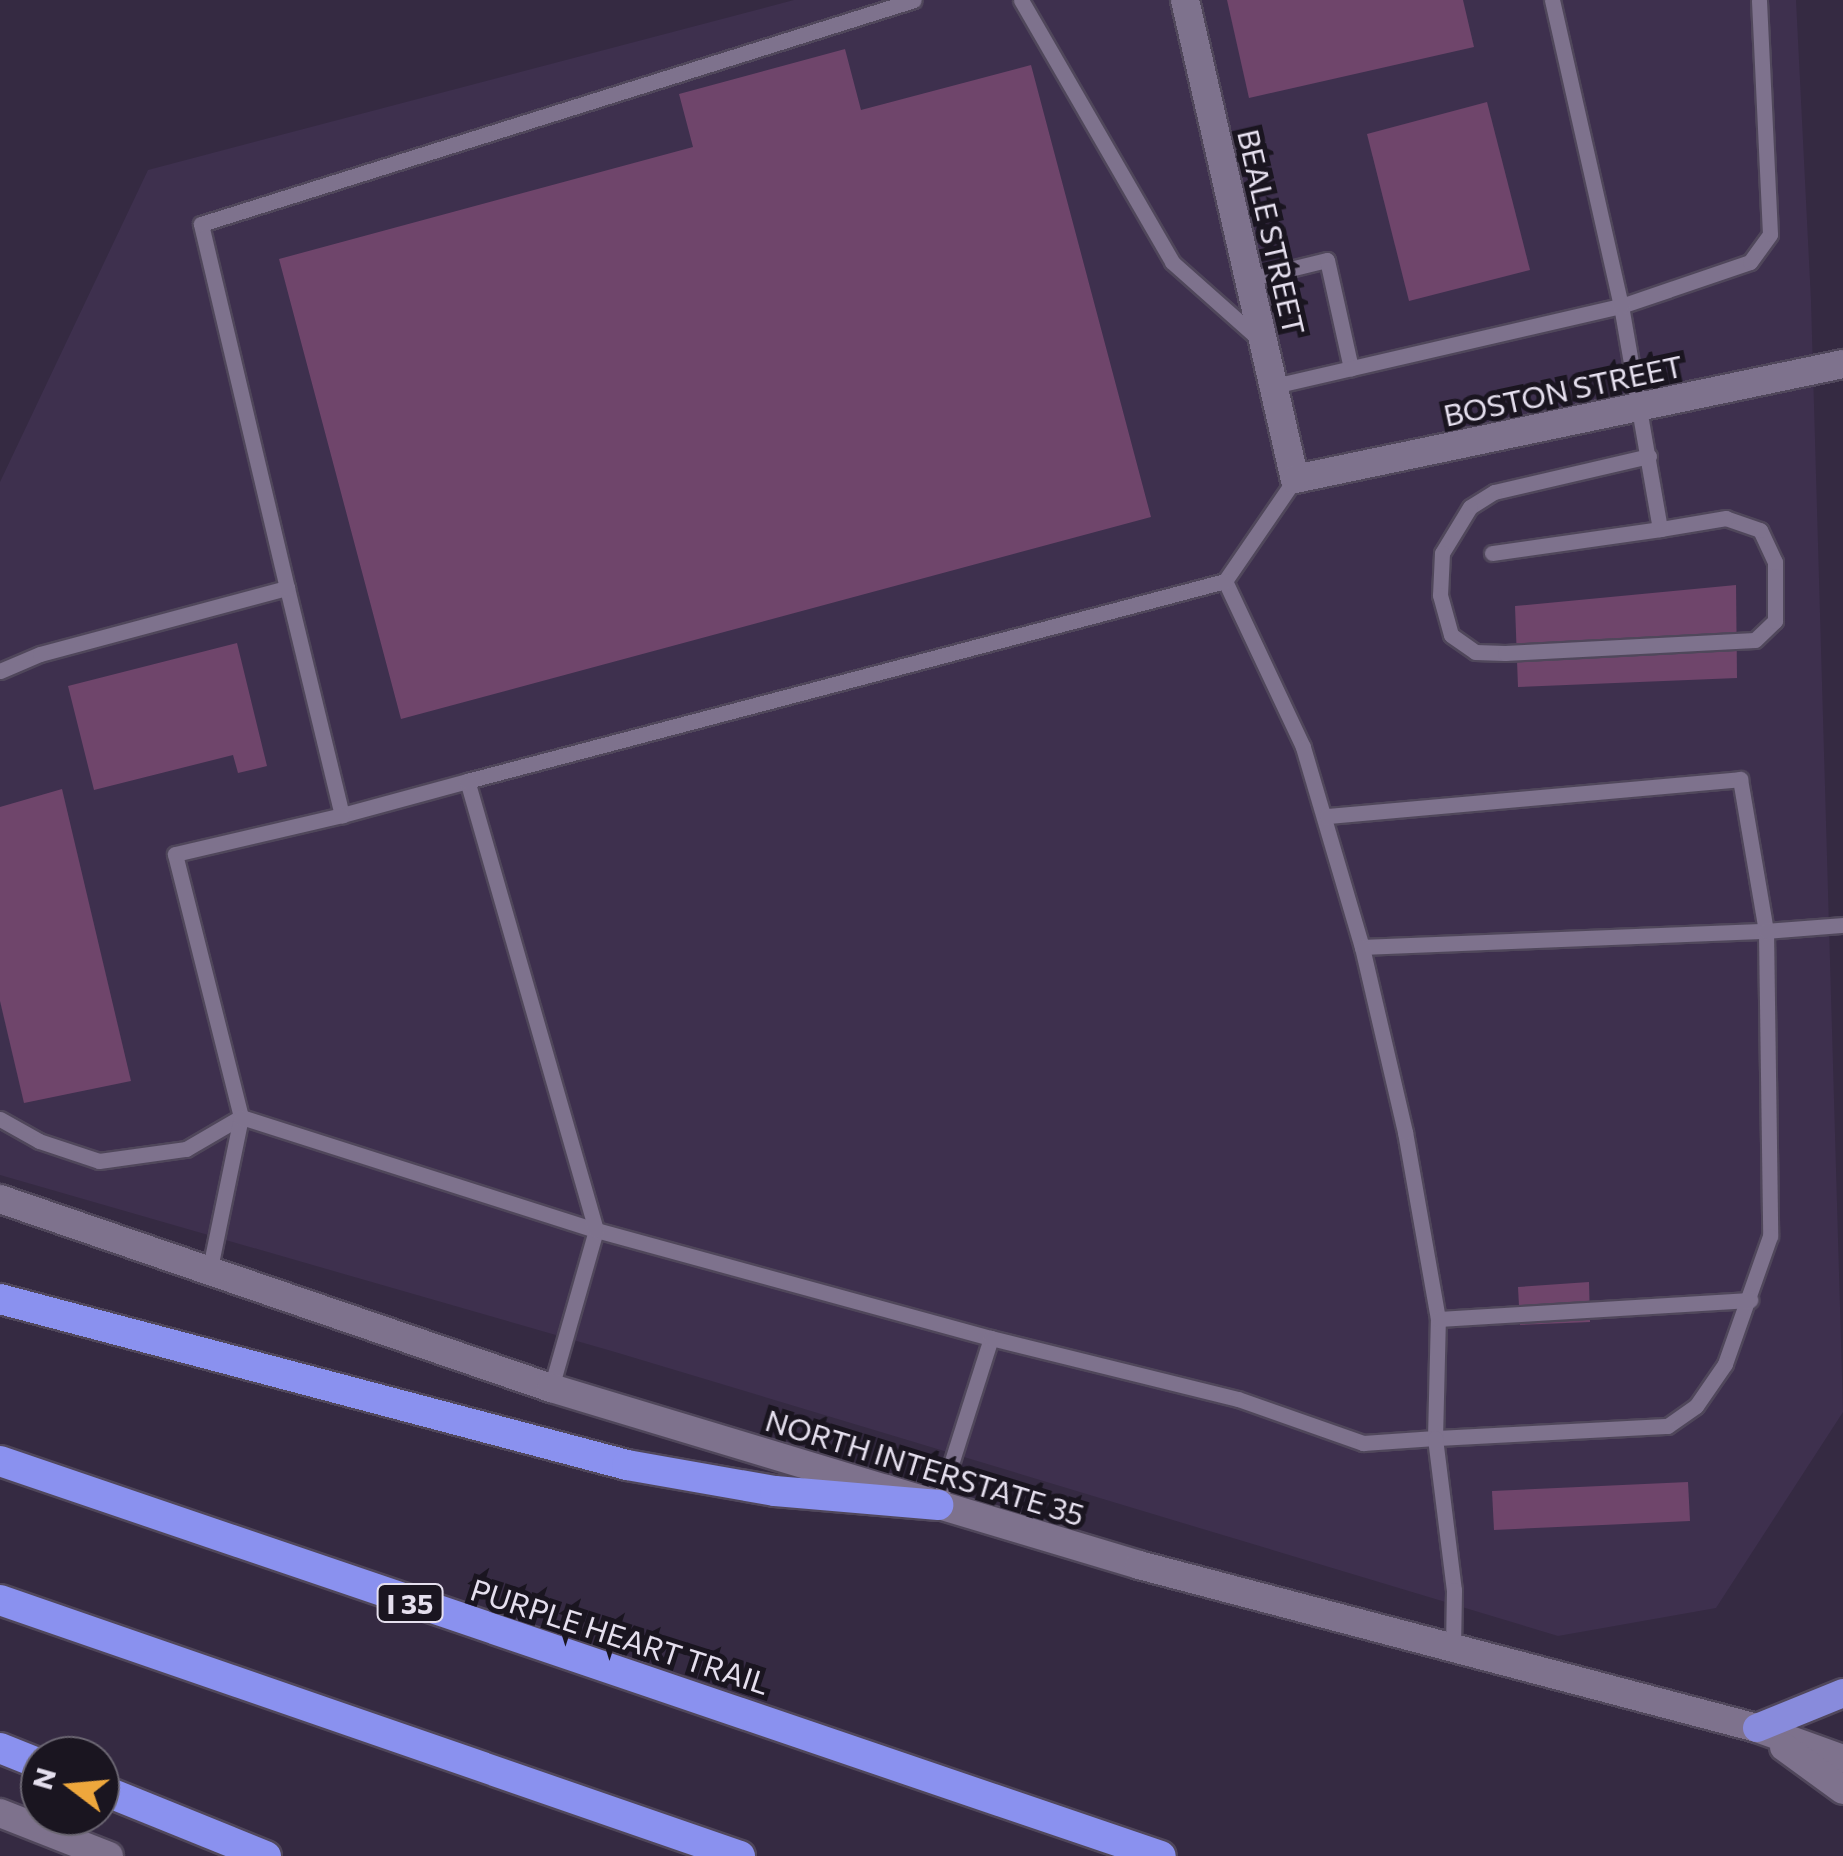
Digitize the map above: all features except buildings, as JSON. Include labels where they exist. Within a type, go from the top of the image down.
[{"type":"highway","points":[[0,1298],[627,1465],[775,1491],[938,1505]]},
{"type":"highway","name":"PURPLE HEART TRAIL","points":[[0,1461],[1161,1856]]},
{"type":"highway","points":[[0,1600],[740,1856]]},
{"type":"highway","points":[[1757,1728],[1843,1693]]},
{"type":"highway","points":[[120,1796],[266,1856]]},
{"type":"main road","name":"BEALE STREET","points":[[1184,0],[1295,479]]},
{"type":"main road","name":"BOSTON STREET","points":[[1295,479],[1843,364]]},
{"type":"main road","name":"NORTH INTERSTATE 35","points":[[0,1199],[551,1388],[938,1505],[1453,1650],[1757,1728],[1843,1759]]},
{"type":"main road","points":[[1757,1728],[1843,1790]]},
{"type":"main road","points":[[0,1813],[109,1856]]},
{"type":"lane","points":[[342,815],[201,224],[914,0]]},
{"type":"lane","points":[[1022,0],[1172,262],[1265,345]]},
{"type":"lane","points":[[1552,0],[1641,407],[1660,528]]},
{"type":"lane","points":[[1274,386],[1620,306],[1750,262],[1764,250],[1770,234],[1759,0]]},
{"type":"lane","points":[[1249,280],[1327,260],[1351,368]]},
{"type":"lane","points":[[1492,553],[1726,518],[1760,530],[1775,562],[1776,621],[1755,640],[1505,653],[1475,652],[1451,635],[1440,595],[1442,554],[1470,507],[1494,492],[1648,456]]},
{"type":"lane","points":[[210,1268],[240,1118],[175,854],[342,815],[1225,581],[1295,479]]},
{"type":"lane","points":[[1225,581],[1303,747],[1327,816],[1405,1132],[1438,1319],[1435,1438],[1454,1590],[1453,1650]]},
{"type":"lane","points":[[0,671],[287,588]]},
{"type":"lane","points":[[0,1118],[39,1141],[99,1161],[186,1149],[240,1118],[596,1230],[991,1338],[1238,1400],[1363,1444],[1667,1426],[1696,1406],[1715,1378],[1750,1300],[1770,1236],[1766,931],[1740,780],[1327,816]]},
{"type":"lane","points":[[467,782],[596,1230],[551,1388]]},
{"type":"lane","points":[[1362,947],[1766,931],[1843,924]]},
{"type":"lane","points":[[1438,1319],[1750,1300]]},
{"type":"lane","points":[[938,1505],[991,1338]]},
{"type":"shaded area","points":[[794,0],[1796,0],[1811,301],[1843,1412],[1716,1608],[1558,1636],[615,1352],[0,1175],[0,482],[148,170]]}]
